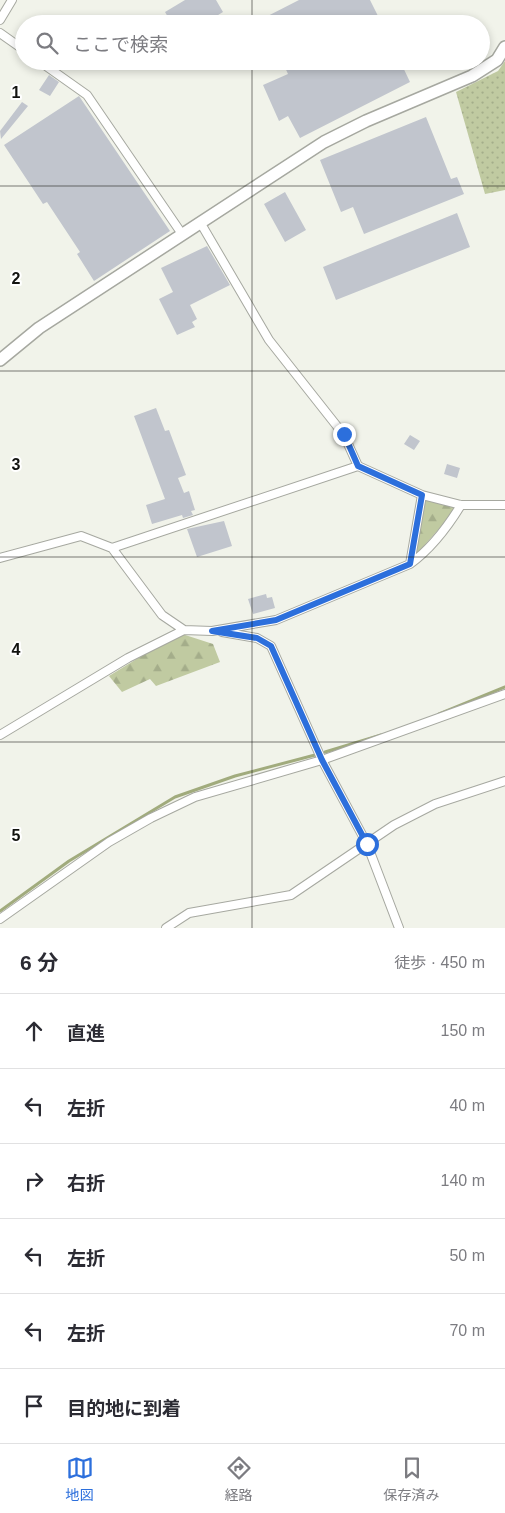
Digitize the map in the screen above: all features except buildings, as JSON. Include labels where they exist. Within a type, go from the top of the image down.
[{"type":"street","points":[[0,20],[12,0]]},
{"type":"street","points":[[0,32],[15,43]]},
{"type":"street","points":[[490,64],[497,60],[505,47]]},
{"type":"street","points":[[52,70],[87,95],[182,234]]},
{"type":"street","points":[[0,360],[39,328],[324,142],[366,121],[472,76],[481,70]]},
{"type":"street","points":[[200,222],[269,340],[344,434],[358,466],[422,495],[461,505],[505,505]]},
{"type":"street","points":[[112,548],[358,466]]},
{"type":"street","points":[[410,564],[422,495]]},
{"type":"street","points":[[212,631],[276,620],[410,564],[425,553],[448,526],[461,505]]},
{"type":"street","points":[[0,558],[81,536],[112,548],[162,615],[184,630]]},
{"type":"street","points":[[0,735],[128,658],[184,630],[212,631],[257,638],[271,646],[322,760],[367,844],[399,928]]},
{"type":"street","points":[[0,919],[109,842],[150,818],[195,797],[322,760],[505,694]]},
{"type":"street","points":[[166,928],[189,913],[291,894],[394,824],[435,804],[505,781]]},
{"type":"green space","points":[[505,61],[505,190],[485,194],[456,92],[498,71]]},
{"type":"green space","points":[[425,498],[454,506],[452,514],[415,556]]},
{"type":"green space","points":[[179,633],[213,644],[220,662],[156,686],[150,679],[122,692],[109,676]]},
{"type":"waterway","points":[[439,714],[505,687]]},
{"type":"waterway","points":[[325,752],[381,735]]},
{"type":"waterway","points":[[0,911],[69,861],[175,797],[235,776],[315,755]]},
{"type":"route","points":[[344,434],[358,466],[422,495],[410,564],[276,620],[212,631],[257,638],[271,646],[322,760],[367,844]]}]
